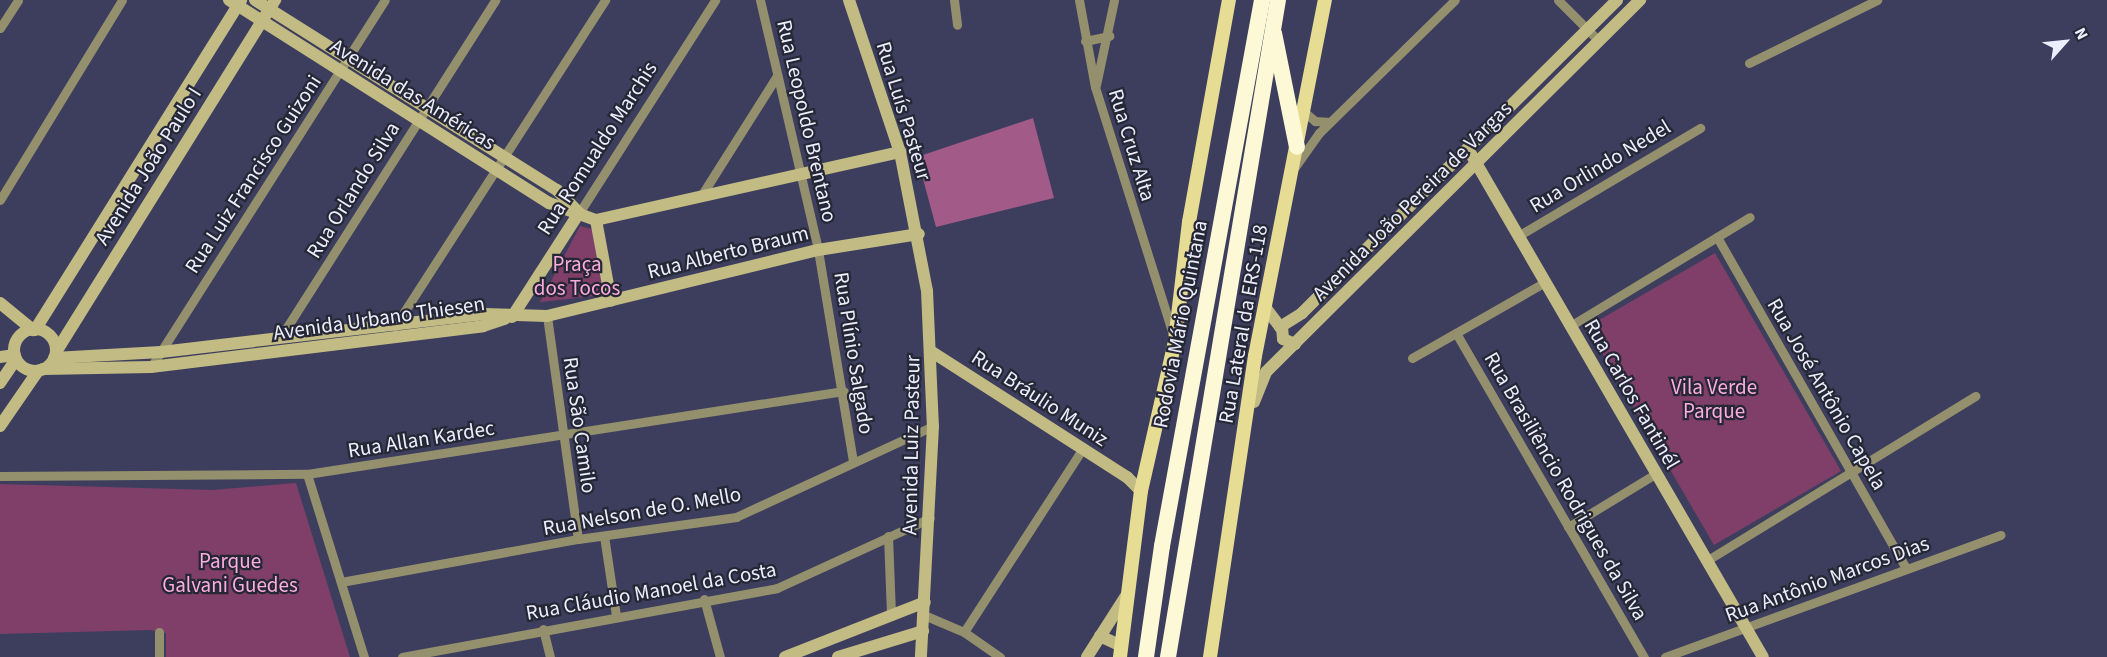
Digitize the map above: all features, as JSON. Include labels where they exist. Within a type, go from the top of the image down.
[{"type":"highway","name":"Rodovia Mário Quintana","points":[[1146,657],[1166,526],[1262,0]]},
{"type":"highway","name":"Rodovia Mário Quintana","points":[[1168,657],[1278,0]]},
{"type":"highway","points":[[1273,26],[1297,147]]},
{"type":"main road","points":[[1121,651],[1126,596],[1141,491],[1175,341],[1189,222],[1229,0]]},
{"type":"main road","name":"Rua Lateral da ERS-118","points":[[1210,657],[1265,307],[1326,0]]},
{"type":"street","points":[[0,28],[18,0]]},
{"type":"street","points":[[0,200],[122,0]]},
{"type":"street","name":"Avenida das Américas","points":[[255,0],[340,72],[549,203],[596,220]]},
{"type":"street","name":"Rua Luiz Francisco Guizoni","points":[[151,367],[385,0]]},
{"type":"street","name":"Rua Orlando Silva","points":[[280,338],[495,0]]},
{"type":"street","points":[[386,339],[605,0]]},
{"type":"street","name":"Rua Romualdo Marchis","points":[[512,317],[716,0]]},
{"type":"street","name":"Rua Leopoldo Brentano","points":[[760,0],[819,250]]},
{"type":"street","name":"Rua Luís Pasteur","points":[[849,0],[900,152],[919,234]]},
{"type":"street","points":[[954,0],[957,25]]},
{"type":"street","name":"Rua Cruz Alta","points":[[1079,0],[1095,87],[1175,341]]},
{"type":"street","points":[[1095,87],[1108,36],[1114,0]]},
{"type":"street","points":[[1293,172],[1309,145],[1330,122],[1455,0]]},
{"type":"street","points":[[1558,0],[1599,41]]},
{"type":"street","name":"Avenida João Pereira de Vargas","points":[[1282,327],[1396,224],[1617,0]]},
{"type":"street","name":"Avenida João Pereira de Vargas","points":[[1243,447],[1258,385],[1295,344],[1640,0]]},
{"type":"street","points":[[1749,63],[1877,0]]},
{"type":"street","name":"Avenida das Américas","points":[[236,2],[268,10],[426,107],[557,190],[579,213]]},
{"type":"street","name":"Avenida João Paulo I","points":[[34,330],[236,2]]},
{"type":"street","name":"Avenida João Paulo I","points":[[55,355],[268,10]]},
{"type":"street","points":[[1085,41],[1108,36]]},
{"type":"street","points":[[701,196],[777,76]]},
{"type":"street","points":[[1303,111],[1315,120],[1330,122]]},
{"type":"street","name":"Rua Orlindo Nedel","points":[[1518,236],[1700,128]]},
{"type":"street","name":"Rua Carlos Fantinél","points":[[1468,149],[1763,657]]},
{"type":"street","points":[[610,301],[596,220],[900,152]]},
{"type":"street","points":[[1570,326],[1750,217]]},
{"type":"street","points":[[1396,224],[1405,234]]},
{"type":"street","name":"Rua Alberto Braum","points":[[512,317],[547,316],[819,250],[919,234]]},
{"type":"street","name":"Avenida Luiz Pasteur","points":[[919,234],[932,352],[933,426],[921,657]]},
{"type":"street","name":"Rua José Antônio Capela","points":[[1717,237],[1906,569]]},
{"type":"street","name":"Rua Plínio Salgado","points":[[819,250],[844,391],[853,462]]},
{"type":"street","points":[[1412,358],[1545,282]]},
{"type":"street","points":[[1160,299],[1180,302]]},
{"type":"street","points":[[0,303],[34,330],[50,337],[55,355],[40,370],[0,426]]},
{"type":"street","points":[[1265,307],[1275,324],[1282,327],[1283,339],[1295,344]]},
{"type":"street","name":"Avenida Urbano Thiesen","points":[[55,355],[161,352],[483,314],[512,317]]},
{"type":"street","name":"Rua São Camilo","points":[[547,316],[578,539]]},
{"type":"street","name":"Avenida Urbano Thiesen","points":[[40,370],[151,367],[483,326],[512,317]]},
{"type":"street","points":[[0,383],[16,357],[18,338],[34,330]]},
{"type":"street","name":"Rua Brasiliêncio Rodrigues da Silva","points":[[1456,333],[1644,657]]},
{"type":"street","name":"Rua Bráulio Muniz","points":[[932,352],[1127,477],[1141,491]]},
{"type":"street","points":[[0,357],[16,357],[27,370],[40,370]]},
{"type":"street","name":"Rua Allan Kardec","points":[[0,476],[307,474],[844,391]]},
{"type":"street","points":[[1706,561],[1975,396]]},
{"type":"street","name":"Rua Nelson de O. Mello","points":[[342,582],[578,539],[736,517],[933,426]]},
{"type":"street","points":[[964,632],[1083,448]]},
{"type":"street","points":[[1127,477],[1146,470]]},
{"type":"street","points":[[307,474],[364,657]]},
{"type":"street","points":[[1568,527],[1655,474]]},
{"type":"street","name":"Rua Cláudio Manoel da Costa","points":[[402,657],[616,615],[777,588],[930,518]]},
{"type":"street","name":"Rua Antônio Marcos Dias","points":[[1665,657],[2001,535]]},
{"type":"street","points":[[604,536],[616,615]]},
{"type":"street","points":[[888,536],[891,615]]},
{"type":"street","points":[[1087,657],[1126,596]]},
{"type":"street","points":[[704,599],[720,657]]},
{"type":"street","points":[[785,657],[891,615],[924,608],[1000,657]]},
{"type":"street","points":[[543,629],[550,657]]},
{"type":"street","points":[[838,657],[923,631]]},
{"type":"street","points":[[159,632],[159,657]]},
{"type":"street","points":[[1100,636],[1121,651]]},
{"type":"green space","name":"Praça dos Tocos","points":[[580,226],[592,229],[604,295],[540,302]]},
{"type":"green space","name":"Vila Verde Parque","points":[[1715,253],[1841,471],[1714,545],[1587,327]]},
{"type":"green space","name":"Parque Galvani Guedes","points":[[296,483],[350,657],[166,657],[166,633],[150,630],[0,634],[0,484],[213,490]]},
{"type":"shaded area","points":[[1033,118],[1054,198],[936,227],[917,157]]}]
